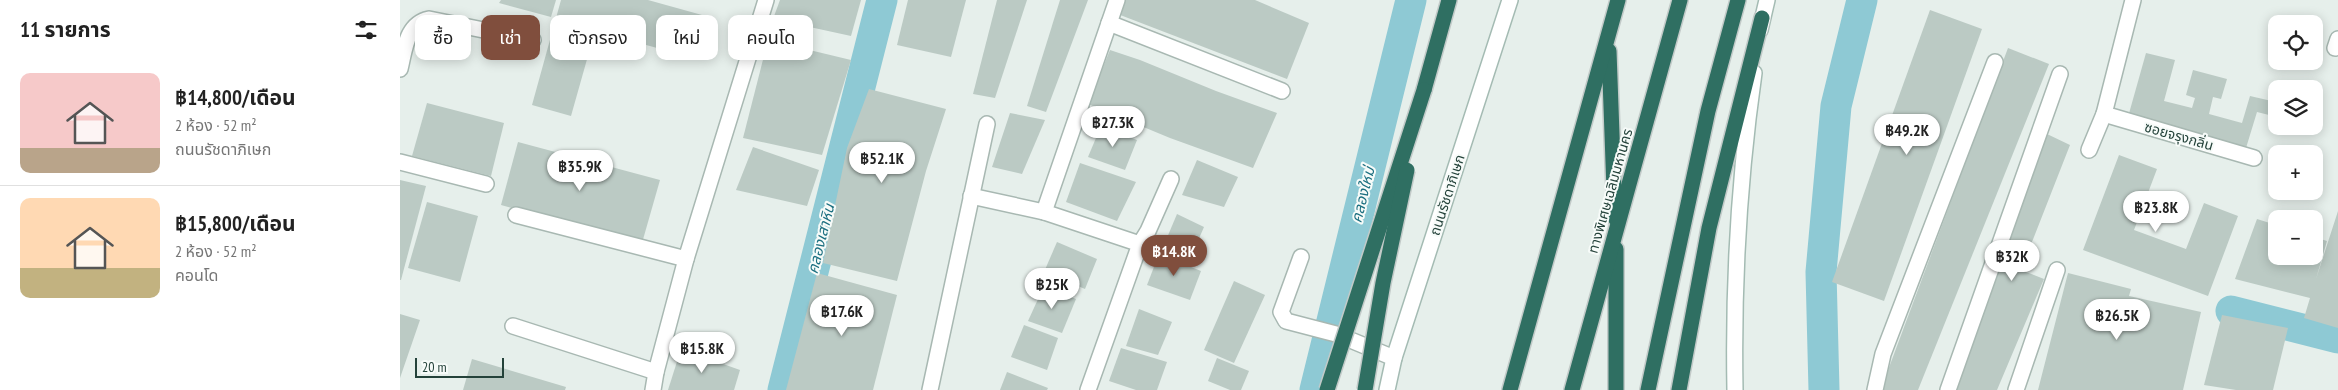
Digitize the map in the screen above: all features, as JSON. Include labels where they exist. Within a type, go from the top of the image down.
[{"type":"highway","points":[[1327,390],[1424,90],[1449,0]]},
{"type":"highway","points":[[1608,0],[1617,293],[1616,390]]},
{"type":"highway","points":[[1510,390],[1618,0]]},
{"type":"highway","name":"ทางพิเศษเฉลิมมหานคร","points":[[1572,390],[1680,0]]},
{"type":"highway","points":[[1648,390],[1708,111],[1738,0]]},
{"type":"highway","points":[[1679,390],[1709,228],[1762,18]]},
{"type":"highway","points":[[1365,390],[1383,283],[1424,90]]},
{"type":"street","points":[[653,390],[686,259],[766,0]]},
{"type":"street","points":[[1044,212],[1117,0]]},
{"type":"street","name":"ถนนรัชดาภิเษก","points":[[1387,390],[1394,358],[1510,0]]},
{"type":"street","points":[[1734,390],[1736,241],[1747,120],[1762,18],[1767,0]]},
{"type":"street","points":[[2090,150],[2104,114],[2133,0]]},
{"type":"street","points":[[400,69],[411,29],[419,21],[429,19],[481,30]]},
{"type":"street","points":[[1109,23],[1282,91]]},
{"type":"street","points":[[1875,390],[1883,354],[1995,62]]},
{"type":"street","points":[[1948,390],[2060,74]]},
{"type":"street","name":"ซอยจรุงกลิ่น","points":[[2104,114],[2254,158]]},
{"type":"street","points":[[930,390],[988,124]]},
{"type":"street","points":[[400,162],[486,184]]},
{"type":"street","points":[[1088,390],[1140,244],[1148,231],[1171,179]]},
{"type":"street","points":[[971,196],[1044,212],[1140,244]]},
{"type":"street","points":[[516,215],[686,259]]},
{"type":"street","points":[[1300,256],[1281,312],[1286,320],[1336,334],[1394,358]]},
{"type":"street","points":[[2016,390],[2057,270]]},
{"type":"street","points":[[513,326],[656,372]]},
{"type":"building","points":[[501,0],[556,0],[550,17],[499,3]]},
{"type":"building","points":[[561,0],[648,0],[702,15],[656,15],[656,48],[646,45],[646,15],[557,15]]},
{"type":"building","points":[[780,0],[861,0],[851,36],[813,28],[813,15],[774,15]]},
{"type":"building","points":[[908,0],[966,0],[951,57],[897,45]]},
{"type":"building","points":[[997,0],[1027,0],[995,98],[973,94]]},
{"type":"building","points":[[1060,0],[1088,0],[1046,112],[1027,106]]},
{"type":"building","points":[[1122,0],[1255,0],[1309,23],[1287,79],[1115,13]]},
{"type":"building","points":[[1930,10],[1982,29],[1884,301],[1832,282]]},
{"type":"building","points":[[550,40],[550,60],[587,60],[571,116],[532,105]]},
{"type":"building","points":[[2008,48],[2049,64],[1918,390],[1882,390],[1881,389]]},
{"type":"building","points":[[1110,50],[1277,113],[1253,168],[1170,138],[1088,104]]},
{"type":"building","points":[[813,51],[851,60],[822,155],[743,138],[763,60],[813,60]]},
{"type":"building","points":[[2146,53],[2175,60],[2164,101],[2192,108],[2195,98],[2186,95],[2193,70],[2227,79],[2221,99],[2213,97],[2209,114],[2242,123],[2250,96],[2268,100],[2268,115],[2257,112],[2246,148],[2128,117]]},
{"type":"building","points":[[869,89],[946,109],[926,171],[897,281],[823,263],[847,148]]},
{"type":"building","points":[[427,103],[504,123],[491,176],[412,156]]},
{"type":"building","points":[[1010,113],[1045,120],[1022,174],[992,167]]},
{"type":"building","points":[[1101,126],[1137,140],[1125,170],[1088,157]]},
{"type":"building","points":[[2047,134],[2070,145],[2021,270],[2044,279],[1997,390],[1953,390]]},
{"type":"building","points":[[518,142],[660,180],[642,243],[501,205]]},
{"type":"building","points":[[753,147],[819,170],[807,206],[736,190]]},
{"type":"building","points":[[2119,155],[2157,169],[2134,230],[2186,249],[2204,203],[2238,216],[2208,296],[2083,250]]},
{"type":"building","points":[[1197,160],[1238,177],[1224,207],[1182,195]]},
{"type":"building","points":[[1080,163],[1136,182],[1117,221],[1066,202]]},
{"type":"building","points":[[400,180],[426,186],[401,280],[400,280]]},
{"type":"building","points":[[427,202],[478,216],[460,282],[408,268]]},
{"type":"building","points":[[2338,211],[2338,328],[2304,318],[2310,298],[2235,279],[2257,219],[2268,222],[2268,265],[2320,265],[2316,279],[2321,265],[2323,265],[2323,257]]},
{"type":"building","points":[[1177,214],[1204,227],[1189,261],[1161,252]]},
{"type":"building","points":[[2323,240],[2327,241],[2323,255]]},
{"type":"building","points":[[1057,242],[1097,259],[1085,289],[1044,272]]},
{"type":"building","points":[[1159,254],[1201,271],[1190,300],[1147,285]]},
{"type":"building","points":[[817,273],[897,295],[873,390],[786,390]]},
{"type":"building","points":[[2068,273],[2131,289],[2129,296],[2201,312],[2183,390],[2038,390]]},
{"type":"building","points":[[1234,281],[1265,295],[1234,363],[1204,350]]},
{"type":"building","points":[[1044,286],[1076,299],[1062,333],[1028,321]]},
{"type":"building","points":[[1139,309],[1172,322],[1158,355],[1126,346]]},
{"type":"building","points":[[400,314],[420,320],[400,378]]},
{"type":"building","points":[[2222,315],[2288,328],[2273,390],[2236,390],[2204,385]]},
{"type":"building","points":[[1024,325],[1058,338],[1047,370],[1011,357]]},
{"type":"building","points":[[1121,348],[1167,362],[1157,390],[1136,390],[1109,381]]},
{"type":"building","points":[[681,349],[740,370],[734,390],[668,390]]},
{"type":"building","points":[[1217,358],[1249,371],[1241,390],[1230,390],[1208,381]]},
{"type":"building","points":[[472,359],[566,387],[565,390],[463,390]]},
{"type":"building","points":[[1007,372],[1048,388],[1047,390],[1000,390]]},
{"type":"waterway","name":"คลองเสาหิน","points":[[783,390],[882,0]]},
{"type":"waterway","name":"คลองใหม่","points":[[1315,390],[1411,0]]},
{"type":"waterway","points":[[1824,390],[1821,272],[1836,106],[1862,0]]},
{"type":"waterway","points":[[2231,311],[2338,338]]}]
